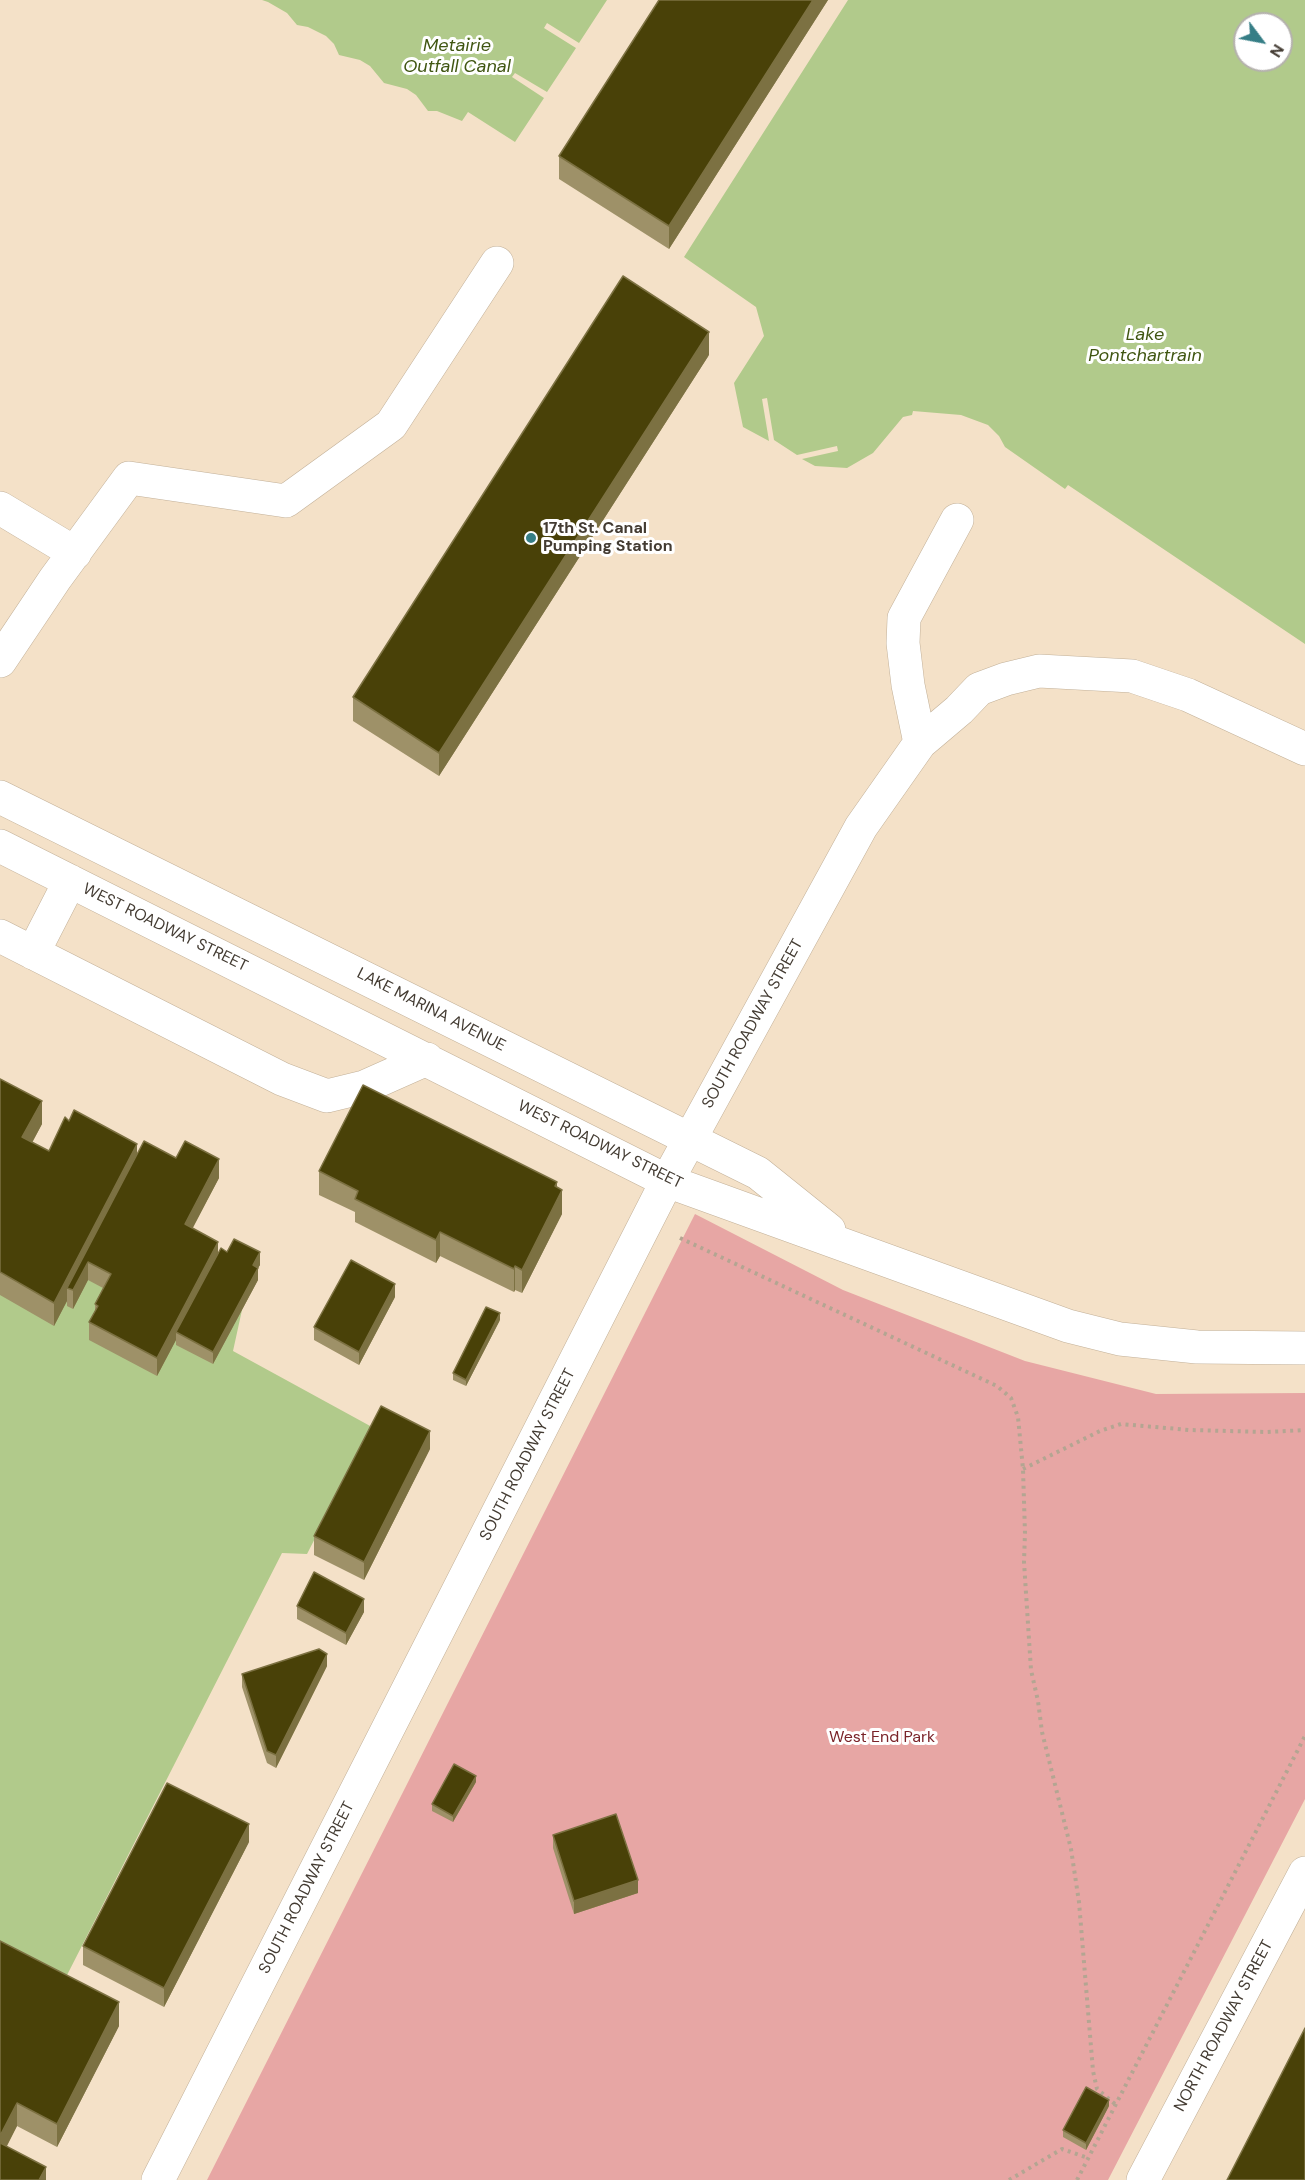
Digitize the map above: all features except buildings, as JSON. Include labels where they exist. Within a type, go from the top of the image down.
[{"type":"street","points":[[0,661],[129,478],[286,501],[391,425],[497,264]]},
{"type":"street","points":[[0,508],[75,553]]},
{"type":"street","points":[[920,743],[908,685],[903,643],[904,618],[957,520]]},
{"type":"street","name":"SOUTH ROADWAY STREET","points":[[158,2180],[667,1181],[861,827],[920,743],[959,710],[979,689],[1039,671],[1131,676],[1188,694],[1305,749]]},
{"type":"street","name":"LAKE MARINA AVENUE","points":[[0,796],[758,1173],[849,1246]]},
{"type":"street","name":"WEST ROADWAY STREET","points":[[0,846],[667,1181],[1068,1326],[1120,1339],[1197,1347],[1305,1348]]},
{"type":"street","points":[[33,953],[70,881]]},
{"type":"street","points":[[0,936],[282,1079],[327,1096],[364,1087],[427,1059]]},
{"type":"street","name":"NORTH ROADWAY STREET","points":[[1143,2180],[1305,1873]]},
{"type":"path","points":[[647,1222],[804,1298],[997,1386],[1011,1398],[1018,1417],[1023,1469],[1024,1562],[1031,1670],[1042,1732],[1071,1849],[1080,1902],[1093,2071],[1097,2089],[1115,2104]]},
{"type":"path","points":[[1023,1469],[1100,1431],[1121,1424],[1189,1430],[1267,1432],[1305,1430]]},
{"type":"path","points":[[1077,2180],[1305,1736]]},
{"type":"path","points":[[1010,2180],[1062,2150],[1088,2158]]},
{"type":"green space","name":"West End Park","points":[[695,1214],[843,1290],[1025,1361],[1156,1394],[1305,1393],[1305,1799],[1108,2180],[207,2180]]},
{"type":"water","name":"Metairie Outfall Canal","points":[[262,0],[607,0],[579,43],[547,23],[544,28],[576,48],[547,92],[515,73],[512,77],[544,98],[515,142],[468,112],[462,121],[437,111],[428,111],[416,95],[407,89],[384,83],[370,66],[360,60],[339,55],[334,44],[326,36],[308,27],[297,25],[287,13]]},
{"type":"water","name":"Lake Pontchartrain","points":[[848,0],[1305,0],[1305,644],[1068,485],[1065,489],[1005,447],[999,436],[988,425],[961,415],[913,411],[912,415],[903,417],[873,453],[847,468],[815,466],[802,459],[838,451],[837,446],[797,455],[774,440],[767,398],[762,399],[769,441],[743,427],[734,383],[764,336],[756,307],[684,257]]},
{"type":"water","points":[[0,1149],[249,1278],[233,1351],[372,1427],[307,1554],[282,1553],[64,1981],[0,2097]]},
{"type":"place","name":"17th St. Canal Pumping Station","points":[[531,538]]}]
